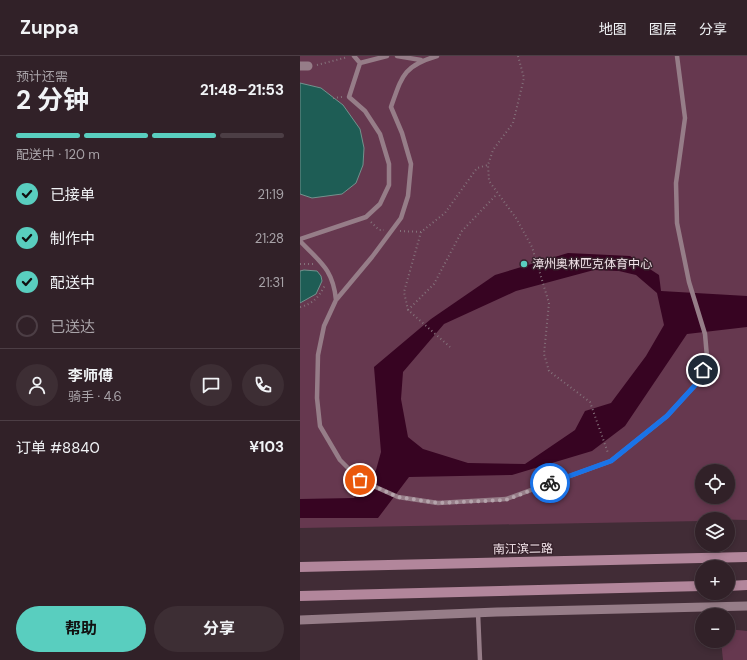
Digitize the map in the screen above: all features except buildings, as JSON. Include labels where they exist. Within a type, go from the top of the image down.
[{"type":"street","name":"南江滨二路","points":[[300,567],[747,557]]},
{"type":"street","points":[[735,586],[747,585]]},
{"type":"street","points":[[300,596],[695,586]]},
{"type":"street","points":[[300,620],[478,613],[747,606]]},
{"type":"lane","points":[[354,56],[360,63]]},
{"type":"lane","points":[[360,63],[387,56]]},
{"type":"lane","points":[[397,56],[421,60],[437,56]]},
{"type":"lane","points":[[421,60],[402,75],[391,107],[402,133],[410,164],[408,196],[401,218],[372,257],[336,300],[324,326],[318,355],[317,398],[320,426],[340,460],[360,480],[398,497],[438,503],[506,500],[611,461],[667,416],[698,382],[707,357],[705,334],[690,282],[677,222],[676,183],[685,118],[677,56]]},
{"type":"lane","points":[[336,300],[334,283],[328,270],[300,240],[366,217],[380,204],[389,186],[389,164],[380,134],[364,111],[349,97],[360,63]]},
{"type":"lane","points":[[478,613],[480,660]]},
{"type":"path","points":[[304,66],[329,63],[351,56]]},
{"type":"path","points":[[518,56],[524,78],[513,123],[493,150],[488,165],[489,181],[516,218],[532,247],[549,303],[544,354],[549,371],[590,402],[611,461]]},
{"type":"path","points":[[450,347],[417,316],[408,310],[404,292],[421,232],[445,213],[477,168],[488,165]]},
{"type":"path","points":[[408,310],[434,284],[462,231],[498,194]]},
{"type":"path","points":[[366,217],[379,230],[421,232]]},
{"type":"path","points":[[300,307],[309,305],[320,295],[327,281],[328,270]]},
{"type":"shaded area","name":"漳州奥林匹克体育中心","points":[[300,56],[747,56],[747,520],[735,520],[735,512],[695,512],[695,521],[300,528]]},
{"type":"shaded area","points":[[568,253],[630,256],[659,275],[661,291],[747,296],[747,327],[687,334],[625,426],[592,451],[512,475],[409,477],[378,518],[300,518],[300,499],[354,498],[376,470],[381,452],[374,367],[431,319],[495,275]],"holes":[[[594,270],[619,271],[636,275],[657,293],[664,325],[646,356],[611,403],[585,411],[575,430],[525,464],[468,463],[423,449],[408,437],[401,399],[403,372],[444,324],[516,291]]]},
{"type":"shaded area","points":[[735,630],[747,631],[747,660],[723,660],[722,648],[735,648]]},
{"type":"way so far","points":[[360,480],[398,497],[438,503],[506,500],[550,483]]},
{"type":"place","name":"漳州奥林匹克体育中心","points":[[524,264]]},
{"type":"route","points":[[550,483],[611,461],[667,416],[698,382],[703,370]]}]
